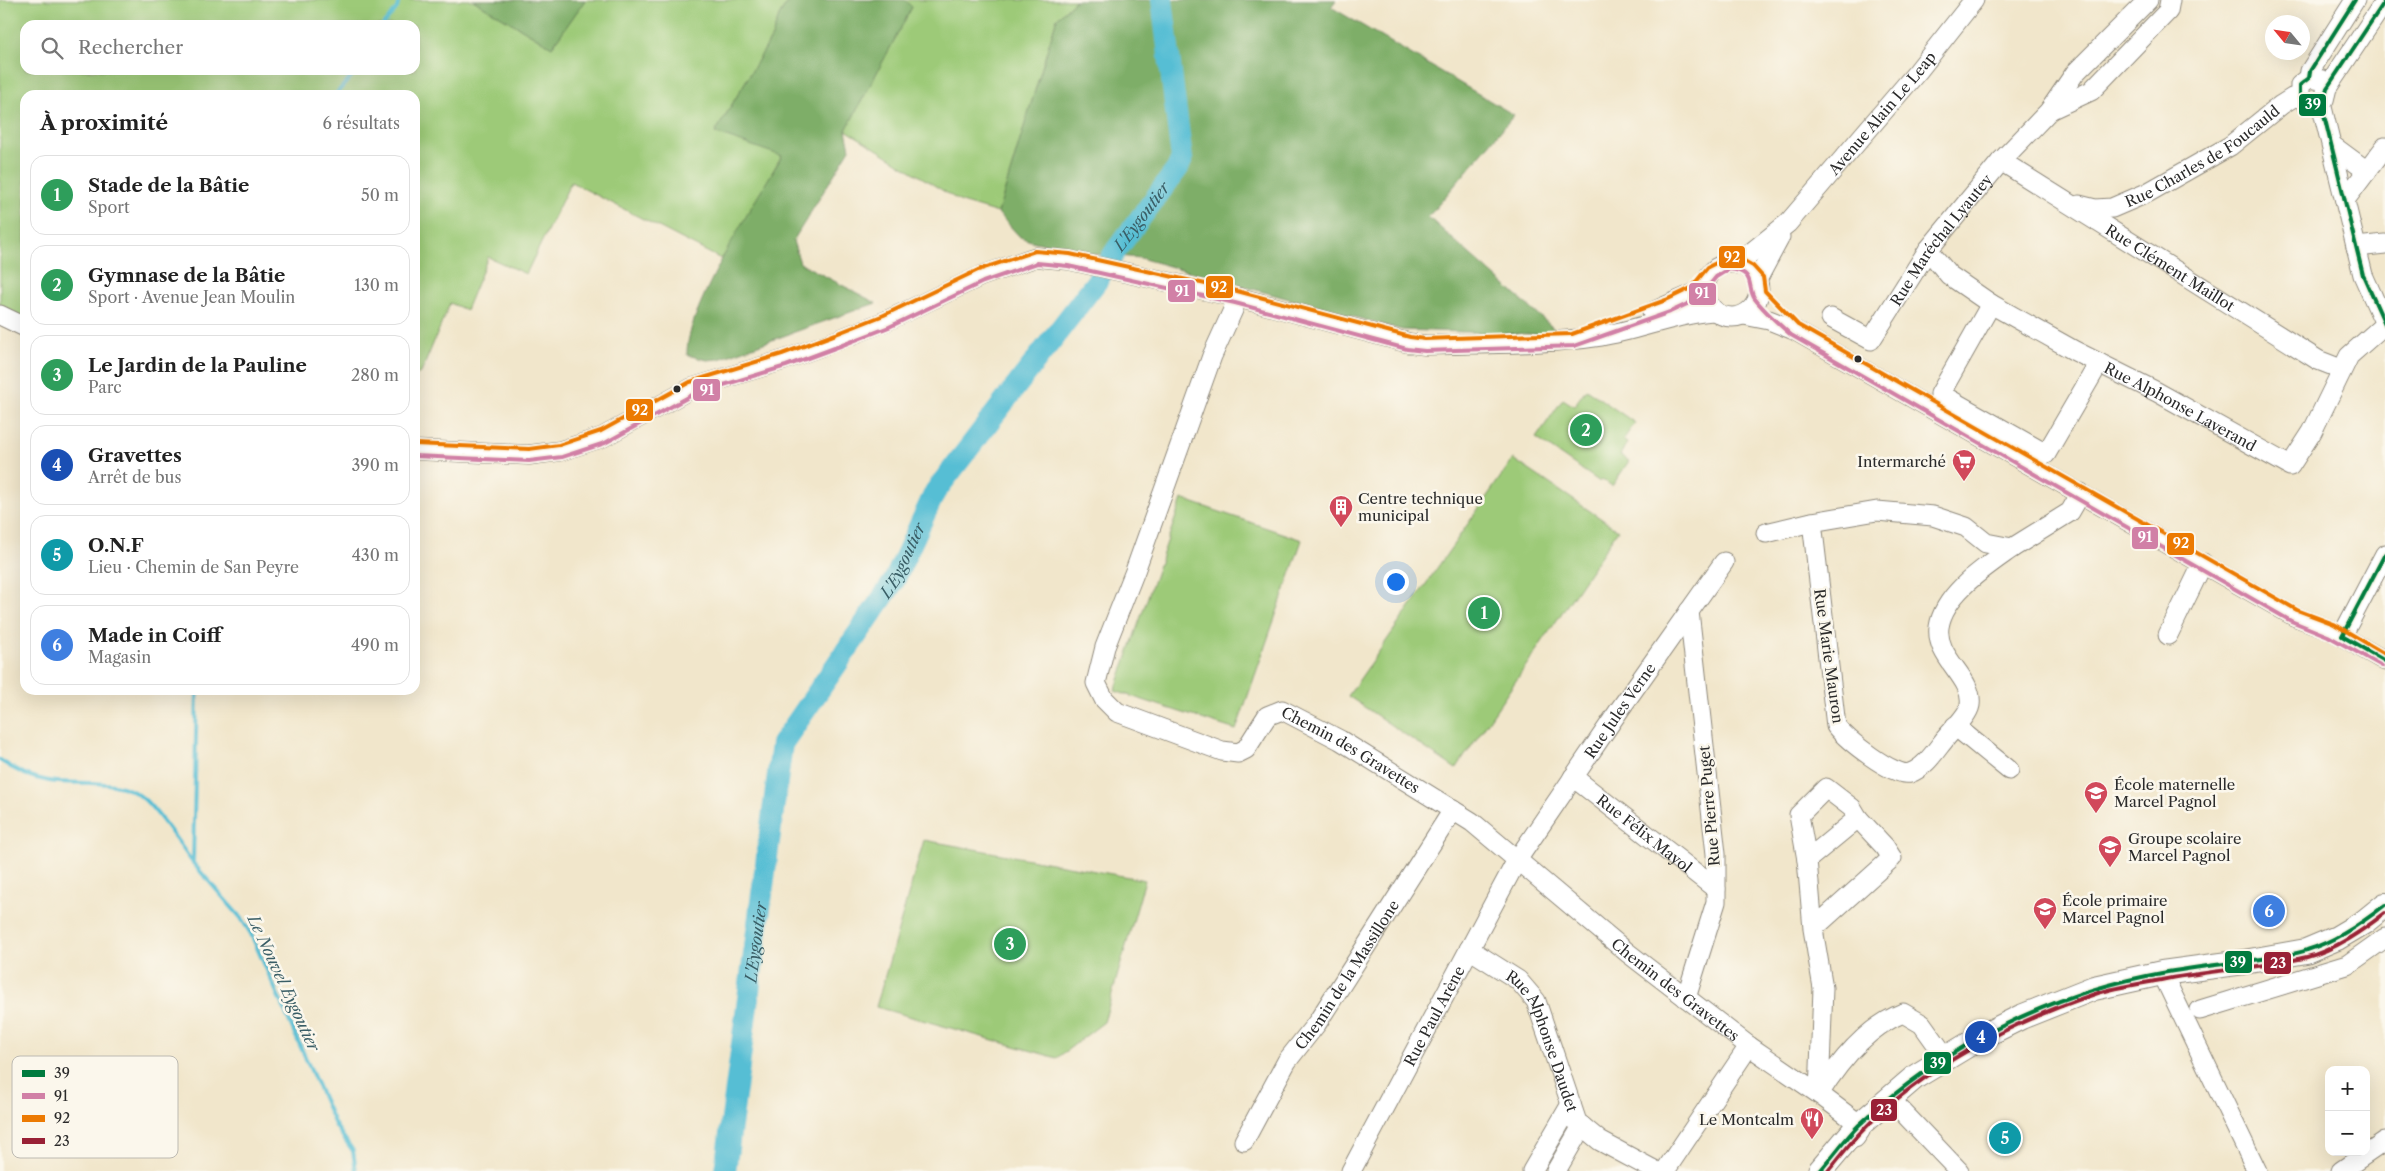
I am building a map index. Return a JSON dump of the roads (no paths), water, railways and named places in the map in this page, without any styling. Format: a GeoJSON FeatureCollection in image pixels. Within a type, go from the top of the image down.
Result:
{"type":"FeatureCollection","features":[{"type":"Feature","properties":{"kind":"main road"},"geometry":{"type":"LineString","coordinates":[[1820,1171],[1858,1126],[1915,1077],[1981,1037],[2006,1025],[2053,1003],[2094,988],[2162,974],[2306,951],[2338,938],[2364,922],[2385,905]]}},
{"type":"Feature","properties":{"kind":"main road"},"geometry":{"type":"LineString","coordinates":[[1833,1171],[1866,1134],[1897,1106],[1984,1044],[2006,1025]]}},
{"type":"Feature","properties":{"kind":"street","name":"Avenue Alain Le Leap"},"geometry":{"type":"LineString","coordinates":[[1758,287],[1768,257],[1788,223],[1918,71],[1974,0]]}},
{"type":"Feature","properties":{"kind":"street","name":"Rue Maréchal Lyautey"},"geometry":{"type":"LineString","coordinates":[[1831,318],[1871,340],[1928,250],[2001,161],[2049,111],[2075,73],[2148,0]]}},
{"type":"Feature","properties":{"kind":"street","name":"Rue Maréchal Lyautey"},"geometry":{"type":"LineString","coordinates":[[2049,111],[2091,91],[2168,11],[2170,0]]}},
{"type":"Feature","properties":{"kind":"street"},"geometry":{"type":"LineString","coordinates":[[2355,0],[2310,71],[2309,78],[2300,85],[2300,96],[2307,104],[2311,105],[2324,95],[2385,1]]}},
{"type":"Feature","properties":{"kind":"street"},"geometry":{"type":"LineString","coordinates":[[2309,78],[2322,80],[2333,146],[2356,247],[2380,303],[2385,324]]}},
{"type":"Feature","properties":{"kind":"street","name":"Rue Charles de Foucauld"},"geometry":{"type":"LineString","coordinates":[[2071,203],[2095,209],[2112,208],[2147,193],[2230,146],[2280,105],[2300,96]]}},
{"type":"Feature","properties":{"kind":"street"},"geometry":{"type":"LineString","coordinates":[[2333,146],[2367,171]]}},
{"type":"Feature","properties":{"kind":"street"},"geometry":{"type":"LineString","coordinates":[[2346,200],[2385,147]]}},
{"type":"Feature","properties":{"kind":"street","name":"Rue Clément Maillot"},"geometry":{"type":"LineString","coordinates":[[2001,161],[2071,203],[2318,360],[2341,368]]}},
{"type":"Feature","properties":{"kind":"street","name":"Avenue Alain Le Leap"},"geometry":{"type":"LineString","coordinates":[[1737,264],[1788,223]]}},
{"type":"Feature","properties":{"kind":"street"},"geometry":{"type":"LineString","coordinates":[[2356,247],[2385,244]]}},
{"type":"Feature","properties":{"kind":"street","name":"Rue Alphonse Laverand"},"geometry":{"type":"LineString","coordinates":[[1928,250],[1949,275],[1991,304],[2099,363],[2150,388],[2290,466],[2312,432],[2341,368],[2349,356],[2385,324]]}},
{"type":"Feature","properties":{"kind":"street"},"geometry":{"type":"LineString","coordinates":[[420,450],[529,455],[560,451],[603,437],[692,388],[838,340],[886,321],[981,276],[1022,260],[1036,257],[1052,257],[1236,297],[1409,343],[1425,345],[1573,340],[1619,333],[1680,315],[1713,311],[1730,318],[1744,315],[1769,320],[1794,330],[2294,616],[2342,636],[2385,661]]}},
{"type":"Feature","properties":{"kind":"street"},"geometry":{"type":"LineString","coordinates":[[1573,340],[1668,306],[1695,293],[1717,268],[1728,263],[1737,264],[1749,270],[1758,287],[1794,330]]}},
{"type":"Feature","properties":{"kind":"street"},"geometry":{"type":"LineString","coordinates":[[1705,283],[1705,298],[1713,311]]}},
{"type":"Feature","properties":{"kind":"street"},"geometry":{"type":"LineString","coordinates":[[1744,315],[1754,306],[1758,287]]}},
{"type":"Feature","properties":{"kind":"street","name":"Chemin des Gravettes"},"geometry":{"type":"LineString","coordinates":[[1236,297],[1233,310],[1212,356],[1106,647],[1096,684],[1104,700],[1117,712],[1222,751],[1238,753],[1246,749],[1267,716],[1282,710],[1340,740],[1472,822],[1628,953],[1749,1046],[1819,1094],[1858,1126]]}},
{"type":"Feature","properties":{"kind":"street"},"geometry":{"type":"LineString","coordinates":[[1991,304],[1940,394],[2046,454],[2099,363]]}},
{"type":"Feature","properties":{"kind":"street"},"geometry":{"type":"LineString","coordinates":[[0,315],[20,325]]}},
{"type":"Feature","properties":{"kind":"street"},"geometry":{"type":"LineString","coordinates":[[0,326],[20,335]]}},
{"type":"Feature","properties":{"kind":"street","name":"Rue Marie Mauron"},"geometry":{"type":"LineString","coordinates":[[1812,522],[1836,726],[1844,737],[1896,772],[1909,774],[1921,766],[1970,707],[1970,691],[1942,651],[1939,627],[1947,604],[1971,579],[2012,548],[2070,512],[2081,493]]}},
{"type":"Feature","properties":{"kind":"street"},"geometry":{"type":"LineString","coordinates":[[1766,533],[1876,510],[1933,516],[1966,527],[1986,543],[2012,548]]}},
{"type":"Feature","properties":{"kind":"street"},"geometry":{"type":"LineString","coordinates":[[2342,636],[2385,554]]}},
{"type":"Feature","properties":{"kind":"street","name":"Rue Jules Verne"},"geometry":{"type":"LineString","coordinates":[[1517,860],[1724,562]]}},
{"type":"Feature","properties":{"kind":"street"},"geometry":{"type":"LineString","coordinates":[[2168,634],[2203,563]]}},
{"type":"Feature","properties":{"kind":"street","name":"Rue Pierre Puget"},"geometry":{"type":"LineString","coordinates":[[1686,998],[1716,902],[1716,854],[1690,611]]}},
{"type":"Feature","properties":{"kind":"street"},"geometry":{"type":"LineString","coordinates":[[1956,726],[2009,770]]}},
{"type":"Feature","properties":{"kind":"street","name":"Rue Félix Mayol"},"geometry":{"type":"LineString","coordinates":[[1573,777],[1716,889]]}},
{"type":"Feature","properties":{"kind":"street"},"geometry":{"type":"LineString","coordinates":[[1814,929],[1892,858],[1885,847],[1858,818],[1852,808],[1826,788],[1799,815],[1807,860],[1814,929],[1823,988],[1819,1094]]}},
{"type":"Feature","properties":{"kind":"street","name":"Chemin de la Massillone"},"geometry":{"type":"LineString","coordinates":[[1244,1141],[1287,1062],[1317,1024],[1453,810]]}},
{"type":"Feature","properties":{"kind":"street"},"geometry":{"type":"LineString","coordinates":[[1807,860],[1858,818]]}},
{"type":"Feature","properties":{"kind":"street","name":"Rue Paul Arène"},"geometry":{"type":"LineString","coordinates":[[1350,1171],[1517,860]]}},
{"type":"Feature","properties":{"kind":"street"},"geometry":{"type":"LineString","coordinates":[[2200,1010],[2347,965],[2385,938]]}},
{"type":"Feature","properties":{"kind":"street","name":"Rue Alphonse Daudet"},"geometry":{"type":"LineString","coordinates":[[1469,949],[1518,980],[1536,1001],[1577,1122],[1600,1141],[1656,1171]]}},
{"type":"Feature","properties":{"kind":"street"},"geometry":{"type":"LineString","coordinates":[[2162,974],[2257,1171]]}},
{"type":"Feature","properties":{"kind":"street"},"geometry":{"type":"LineString","coordinates":[[1819,1094],[1836,1067],[1859,1044],[1885,1020],[1902,1013],[1922,1024],[1947,1059]]}},
{"type":"Feature","properties":{"kind":"street"},"geometry":{"type":"LineString","coordinates":[[1665,1171],[1749,1046]]}},
{"type":"Feature","properties":{"kind":"street"},"geometry":{"type":"LineString","coordinates":[[1532,1171],[1570,1104]]}},
{"type":"Feature","properties":{"kind":"street"},"geometry":{"type":"LineString","coordinates":[[1897,1106],[1959,1171]]}},
{"type":"Feature","properties":{"kind":"street"},"geometry":{"type":"LineString","coordinates":[[1556,1171],[1582,1126]]}},
{"type":"Feature","properties":{"kind":"street"},"geometry":{"type":"LineString","coordinates":[[1833,1171],[1860,1131],[1858,1126]]}},
{"type":"Feature","properties":{"kind":"street"},"geometry":{"type":"LineString","coordinates":[[2341,1171],[2385,1141]]}},
{"type":"Feature","properties":{"kind":"waterway","name":"Le Nouvel Eygoutier"},"geometry":{"type":"LineString","coordinates":[[387,20],[397,8],[399,0]]}},
{"type":"Feature","properties":{"kind":"waterway","name":"L'Eygoutier"},"geometry":{"type":"LineString","coordinates":[[725,1171],[782,744],[894,581],[935,492],[1097,281],[1117,249],[1178,168],[1182,159],[1162,0]]}},
{"type":"Feature","properties":{"kind":"waterway","name":"Le Nouvel Eygoutier"},"geometry":{"type":"LineString","coordinates":[[339,90],[353,75]]}},
{"type":"Feature","properties":{"kind":"waterway","name":"Le Nouvel Eygoutier"},"geometry":{"type":"LineString","coordinates":[[197,695],[193,863],[241,918],[251,934],[335,1125],[353,1151],[356,1171]]}},
{"type":"Feature","properties":{"kind":"waterway"},"geometry":{"type":"LineString","coordinates":[[0,760],[23,773],[42,780],[98,783],[123,787],[134,792],[144,799],[157,813],[193,863]]}},
{"type":"Feature","properties":{"kind":"place","name":"Gymnase de la Bâtie"},"geometry":{"type":"Point","coordinates":[1586,430]}},
{"type":"Feature","properties":{"kind":"place","name":"Intermarché"},"geometry":{"type":"Point","coordinates":[1964,482]}},
{"type":"Feature","properties":{"kind":"place","name":"Centre technique municipal"},"geometry":{"type":"Point","coordinates":[1341,528]}},
{"type":"Feature","properties":{"kind":"place","name":"Stade de la Bâtie"},"geometry":{"type":"Point","coordinates":[1484,613]}},
{"type":"Feature","properties":{"kind":"place","name":"École maternelle Marcel Pagnol"},"geometry":{"type":"Point","coordinates":[2096,814]}},
{"type":"Feature","properties":{"kind":"place","name":"Groupe scolaire Marcel Pagnol"},"geometry":{"type":"Point","coordinates":[2110,868]}},
{"type":"Feature","properties":{"kind":"place","name":"Made in Coiff"},"geometry":{"type":"Point","coordinates":[2269,911]}},
{"type":"Feature","properties":{"kind":"place","name":"École primaire Marcel Pagnol"},"geometry":{"type":"Point","coordinates":[2045,930]}},
{"type":"Feature","properties":{"kind":"place","name":"Le Jardin de la Pauline"},"geometry":{"type":"Point","coordinates":[1010,944]}},
{"type":"Feature","properties":{"kind":"place","name":"Gravettes"},"geometry":{"type":"Point","coordinates":[1981,1037]}},
{"type":"Feature","properties":{"kind":"place","name":"O.N.F"},"geometry":{"type":"Point","coordinates":[2005,1138]}},
{"type":"Feature","properties":{"kind":"place","name":"Le Montcalm"},"geometry":{"type":"Point","coordinates":[1812,1140]}}]}
